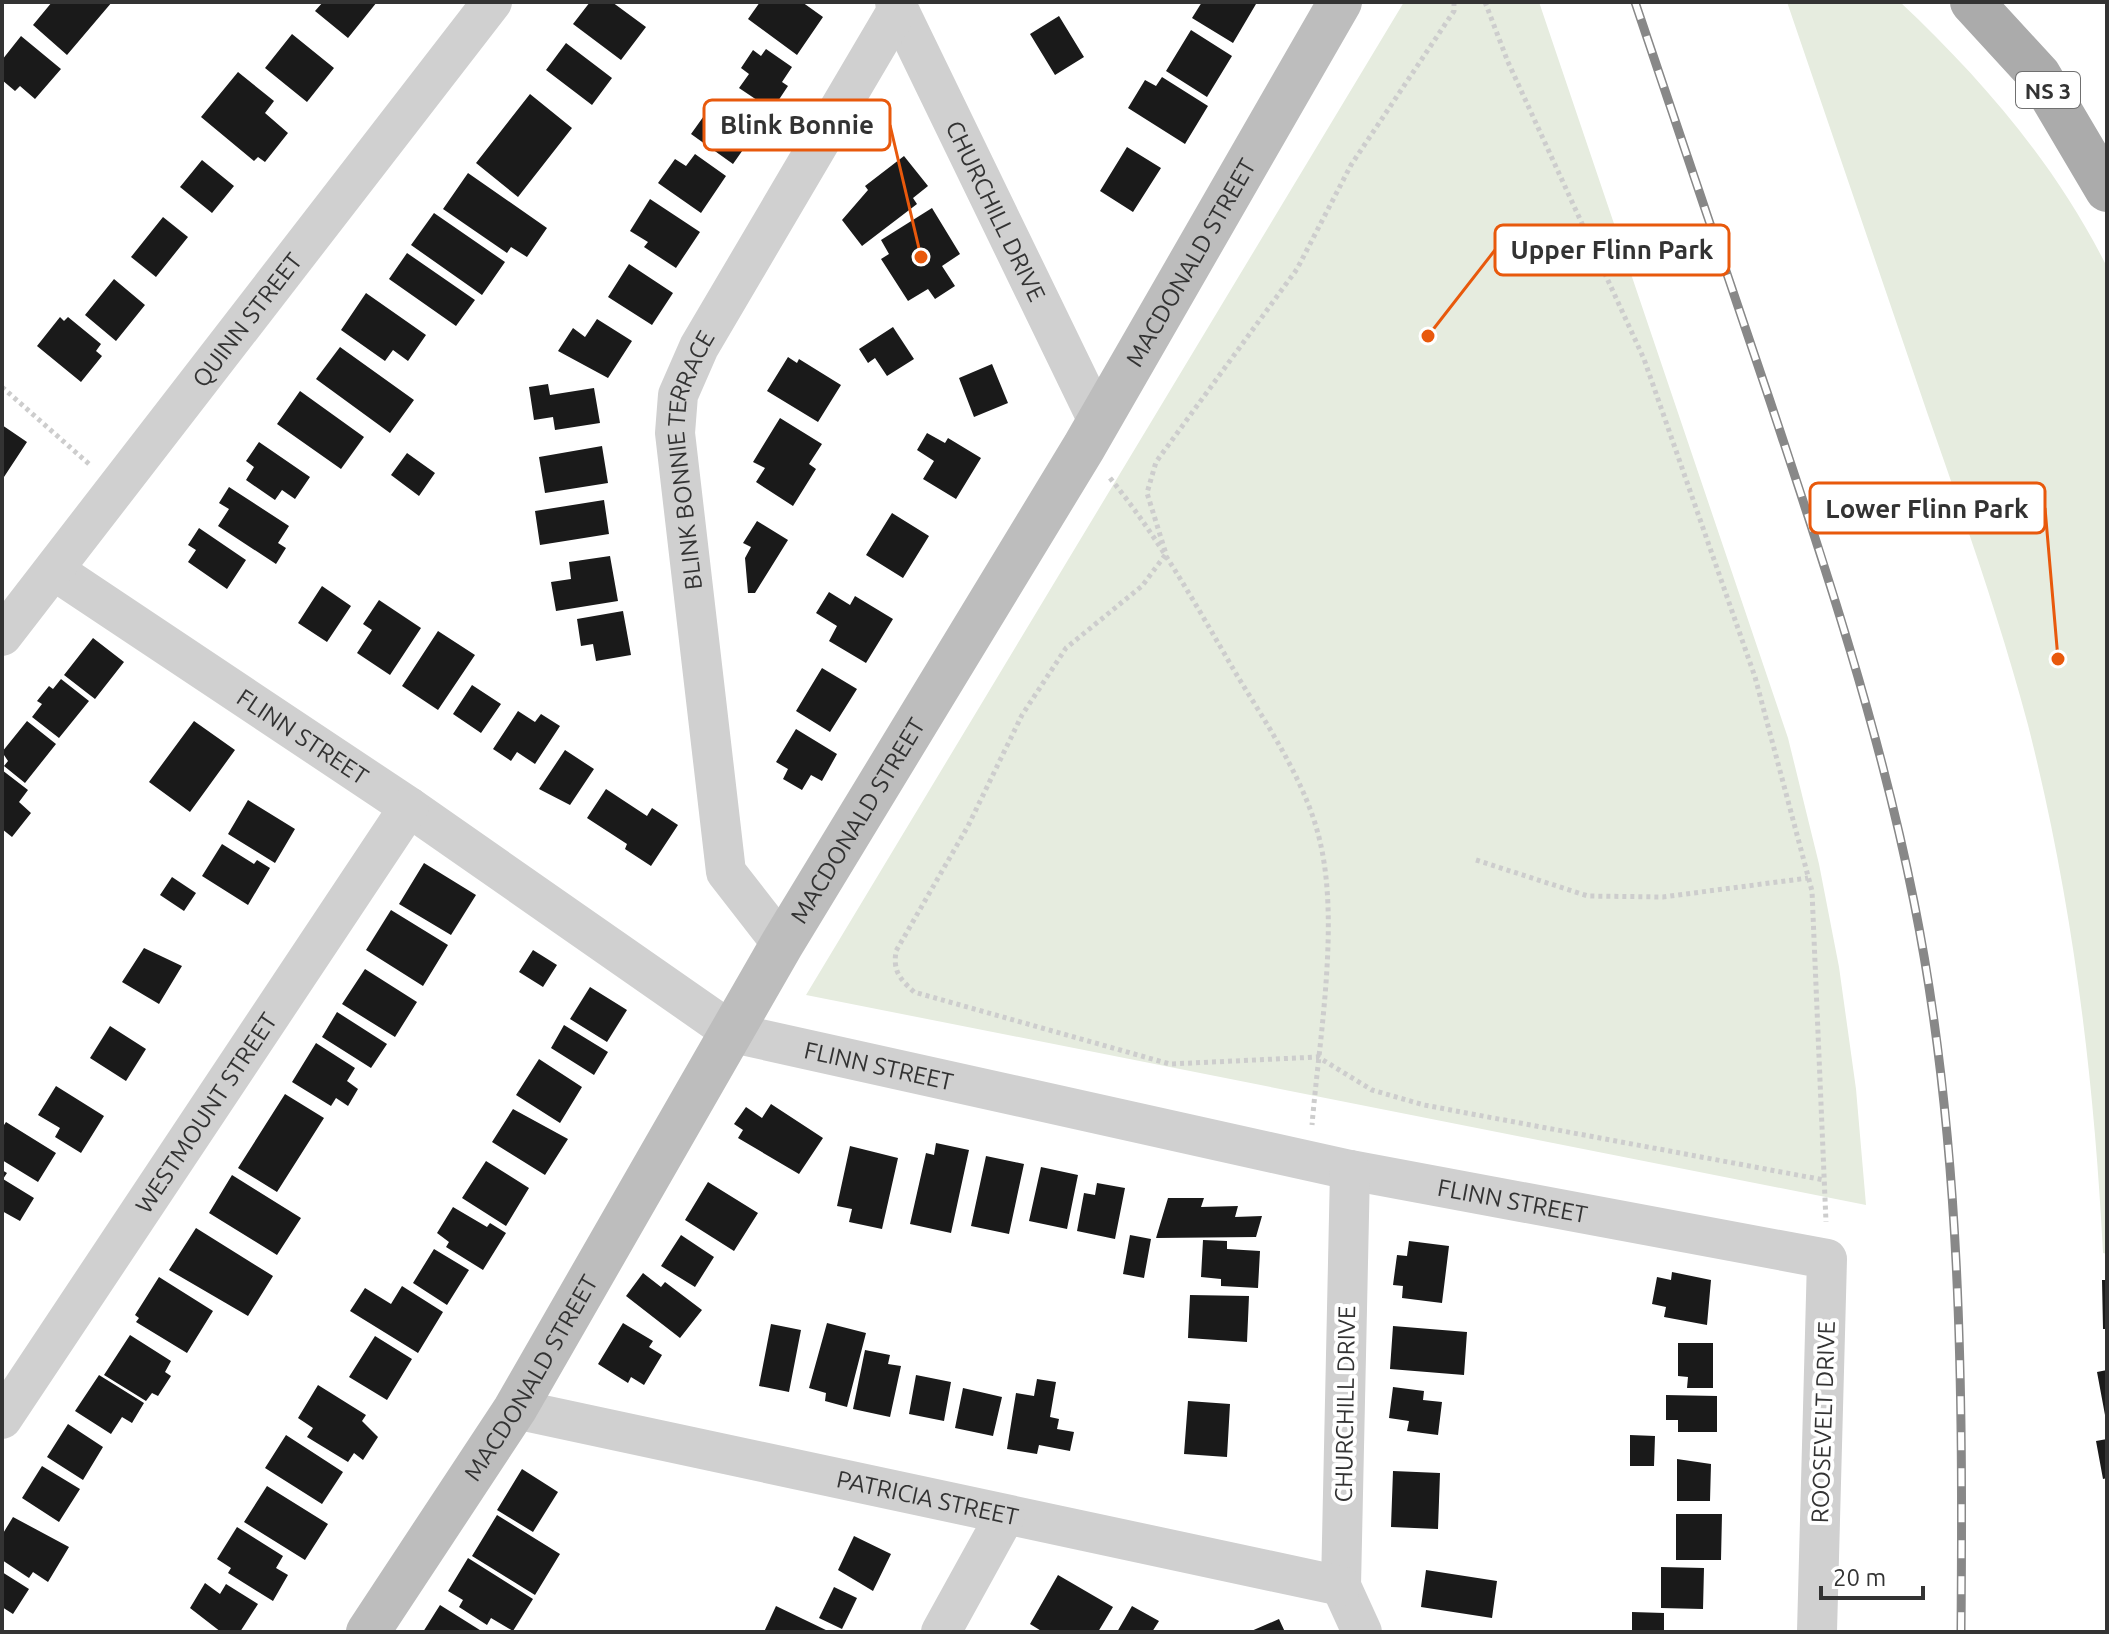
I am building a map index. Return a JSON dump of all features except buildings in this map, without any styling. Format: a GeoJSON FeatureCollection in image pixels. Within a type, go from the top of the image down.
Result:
{"type":"FeatureCollection","features":[{"type":"Feature","properties":{"kind":"main road","name":"NS 3"},"geometry":{"type":"LineString","coordinates":[[1972,2],[2039,75],[2107,190]]}},
{"type":"Feature","properties":{"kind":"street","name":"QUINN STREET"},"geometry":{"type":"LineString","coordinates":[[2,636],[492,2]]}},
{"type":"Feature","properties":{"kind":"street","name":"MACDONALD STREET"},"geometry":{"type":"LineString","coordinates":[[368,1632],[515,1409],[782,944],[1091,434],[1340,2]]}},
{"type":"Feature","properties":{"kind":"street","name":"CHURCHILL DRIVE"},"geometry":{"type":"LineString","coordinates":[[897,6],[1091,434]]}},
{"type":"Feature","properties":{"kind":"street","name":"BLINK BONNIE TERRACE"},"geometry":{"type":"LineString","coordinates":[[782,944],[726,872],[675,433],[678,395],[699,347],[897,6]]}},
{"type":"Feature","properties":{"kind":"street","name":"FLINN STREET"},"geometry":{"type":"LineString","coordinates":[[55,571],[409,807],[733,1033],[1309,1162],[1827,1259]]}},
{"type":"Feature","properties":{"kind":"street","name":"WESTMOUNT STREET"},"geometry":{"type":"LineString","coordinates":[[2,1419],[409,807]]}},
{"type":"Feature","properties":{"kind":"street","name":"CHURCHILL DRIVE"},"geometry":{"type":"LineString","coordinates":[[1350,1170],[1341,1586],[1362,1632]]}},
{"type":"Feature","properties":{"kind":"street","name":"ROOSEVELT DRIVE"},"geometry":{"type":"LineString","coordinates":[[1817,1632],[1827,1259]]}},
{"type":"Feature","properties":{"kind":"street","name":"PATRICIA STREET"},"geometry":{"type":"LineString","coordinates":[[515,1409],[1341,1586]]}},
{"type":"Feature","properties":{"kind":"street"},"geometry":{"type":"LineString","coordinates":[[941,1632],[1005,1516]]}},
{"type":"Feature","properties":{"kind":"path"},"geometry":{"type":"LineString","coordinates":[[1166,554],[1147,493],[1156,462],[1297,269],[1351,165],[1454,11],[1454,2]]}},
{"type":"Feature","properties":{"kind":"path"},"geometry":{"type":"LineString","coordinates":[[1485,2],[1508,62],[1644,359],[1755,677],[1808,878],[1827,1259]]}},
{"type":"Feature","properties":{"kind":"path"},"geometry":{"type":"LineString","coordinates":[[2,387],[116,489]]}},
{"type":"Feature","properties":{"kind":"path"},"geometry":{"type":"LineString","coordinates":[[1091,434],[1128,500],[1166,554],[1272,734],[1312,814],[1322,847],[1328,925],[1309,1162]]}},
{"type":"Feature","properties":{"kind":"path"},"geometry":{"type":"LineString","coordinates":[[1166,554],[1142,586],[1106,612],[1066,648],[1022,715],[968,826],[896,951],[894,967],[899,978],[914,992],[1170,1064],[1318,1057],[1372,1090],[1424,1105],[1824,1180]]}},
{"type":"Feature","properties":{"kind":"path"},"geometry":{"type":"LineString","coordinates":[[1476,860],[1588,896],[1663,897],[1808,878]]}},
{"type":"Feature","properties":{"kind":"shaded area"},"geometry":{"type":"Polygon","coordinates":[[[1404,2],[1539,2],[1788,738],[1819,864],[1839,967],[1856,1089],[1866,1205],[806,995],[1404,2]]]}},
{"type":"Feature","properties":{"kind":"shaded area"},"geometry":{"type":"Polygon","coordinates":[[[1787,2],[1900,2],[1989,93],[2016,126],[2065,194],[2107,267],[2107,1254],[2103,1253],[2094,1120],[2079,987],[2057,855],[2028,725],[1981,569],[1787,2]]]}},
{"type":"Feature","properties":{"kind":"railway"},"geometry":{"type":"LineString","coordinates":[[1635,2],[1831,587],[1885,775],[1914,902],[1942,1083],[1956,1266],[1960,1357],[1961,1632]]}},
{"type":"Feature","properties":{"kind":"place","name":"Blink Bonnie"},"geometry":{"type":"Point","coordinates":[921,257]}},
{"type":"Feature","properties":{"kind":"place","name":"Upper Flinn Park"},"geometry":{"type":"Point","coordinates":[1428,336]}},
{"type":"Feature","properties":{"kind":"place","name":"Lower Flinn Park"},"geometry":{"type":"Point","coordinates":[2058,659]}}]}
